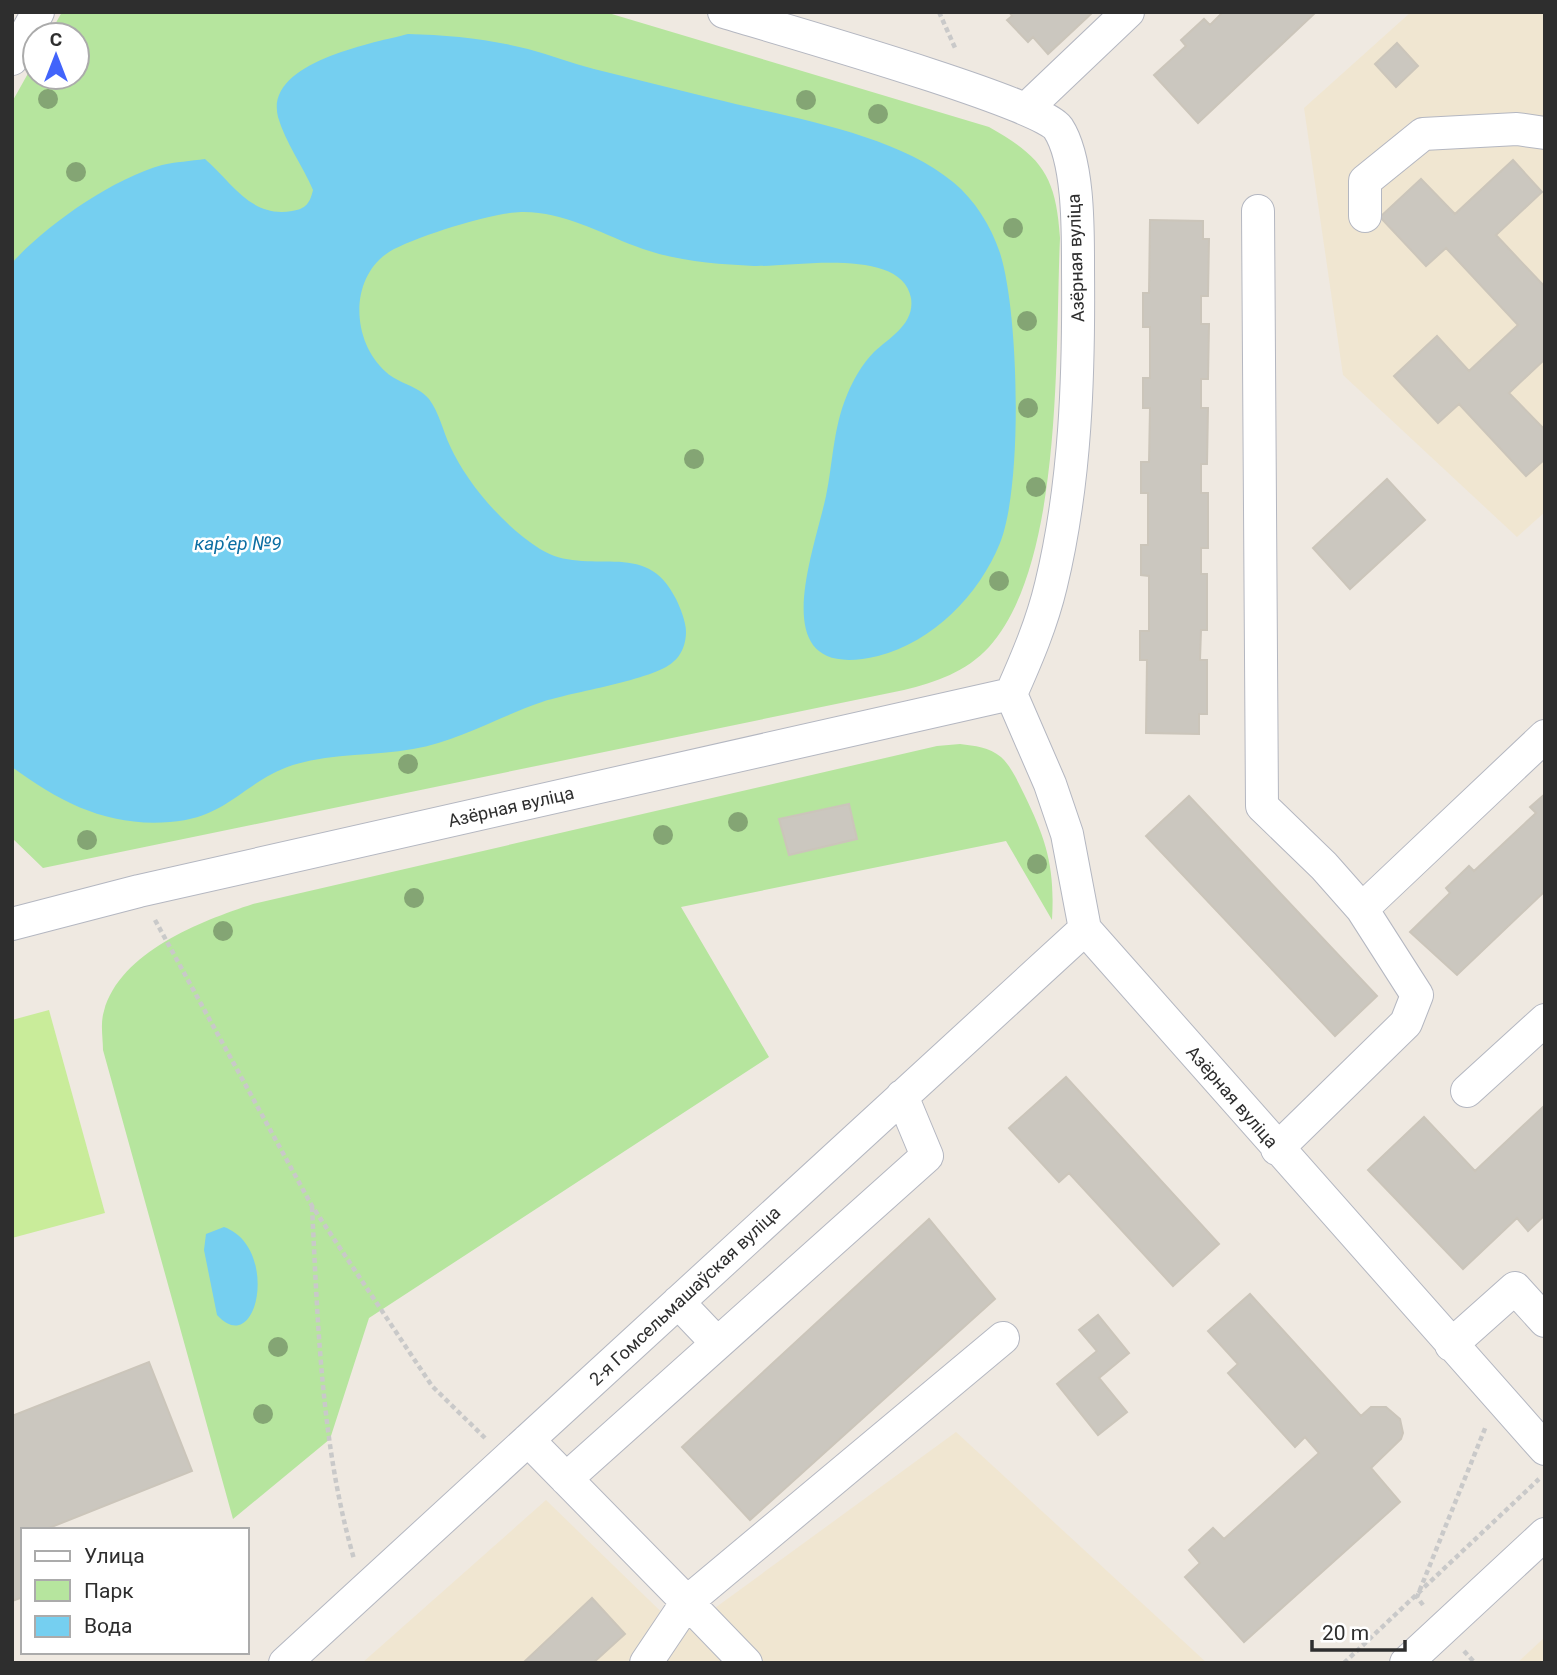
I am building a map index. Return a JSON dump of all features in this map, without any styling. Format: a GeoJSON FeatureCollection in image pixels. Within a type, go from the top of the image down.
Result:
{"type":"FeatureCollection","features":[{"type":"Feature","properties":{"kind":"street"},"geometry":{"type":"LineString","coordinates":[[12,59],[37,12]]}},
{"type":"Feature","properties":{"kind":"street","name":"Азёрная вуліца"},"geometry":{"type":"LineString","coordinates":[[12,924],[139,891],[1011,694],[1034,640],[1051,586],[1072,460],[1078,316],[1077,210],[1070,160],[1058,127],[1026,109],[761,17],[724,12]]}},
{"type":"Feature","properties":{"kind":"street"},"geometry":{"type":"LineString","coordinates":[[1026,109],[1128,12]]}},
{"type":"Feature","properties":{"kind":"street"},"geometry":{"type":"LineString","coordinates":[[1365,216],[1365,181],[1423,134],[1517,129],[1545,133]]}},
{"type":"Feature","properties":{"kind":"street"},"geometry":{"type":"LineString","coordinates":[[1258,211],[1262,806],[1324,866],[1362,909],[1417,995],[1406,1023],[1278,1149]]}},
{"type":"Feature","properties":{"kind":"street"},"geometry":{"type":"LineString","coordinates":[[1011,694],[1050,784],[1067,834],[1085,929]]}},
{"type":"Feature","properties":{"kind":"street"},"geometry":{"type":"LineString","coordinates":[[1362,909],[1545,736]]}},
{"type":"Feature","properties":{"kind":"street","name":"Азёрная вуліца"},"geometry":{"type":"LineString","coordinates":[[1085,929],[1545,1449]]}},
{"type":"Feature","properties":{"kind":"street","name":"2-я Гомсельмашаўская вуліца"},"geometry":{"type":"LineString","coordinates":[[285,1663],[1085,929]]}},
{"type":"Feature","properties":{"kind":"street"},"geometry":{"type":"LineString","coordinates":[[1467,1091],[1545,1020]]}},
{"type":"Feature","properties":{"kind":"street"},"geometry":{"type":"LineString","coordinates":[[566,1479],[927,1156],[902,1096]]}},
{"type":"Feature","properties":{"kind":"street"},"geometry":{"type":"LineString","coordinates":[[1451,1345],[1515,1288],[1545,1321]]}},
{"type":"Feature","properties":{"kind":"street"},"geometry":{"type":"LineString","coordinates":[[678,1303],[718,1343]]}},
{"type":"Feature","properties":{"kind":"street"},"geometry":{"type":"LineString","coordinates":[[646,1663],[687,1602],[1003,1338]]}},
{"type":"Feature","properties":{"kind":"street"},"geometry":{"type":"LineString","coordinates":[[518,1449],[566,1479],[746,1663]]}},
{"type":"Feature","properties":{"kind":"street"},"geometry":{"type":"LineString","coordinates":[[1406,1663],[1545,1534]]}},
{"type":"Feature","properties":{"kind":"path"},"geometry":{"type":"LineString","coordinates":[[139,891],[312,1206],[432,1386],[518,1449]]}},
{"type":"Feature","properties":{"kind":"path"},"geometry":{"type":"LineString","coordinates":[[312,1206],[319,1343],[338,1504],[364,1591]]}},
{"type":"Feature","properties":{"kind":"path"},"geometry":{"type":"LineString","coordinates":[[1417,1597],[1498,1397]]}},
{"type":"Feature","properties":{"kind":"path"},"geometry":{"type":"LineString","coordinates":[[1344,1663],[1545,1474]]}},
{"type":"Feature","properties":{"kind":"shaded area"},"geometry":{"type":"Polygon","coordinates":[[[1411,12],[1545,12],[1545,512],[1517,537],[1343,375],[1304,108],[1411,12]]]}},
{"type":"Feature","properties":{"kind":"shaded area"},"geometry":{"type":"Polygon","coordinates":[[[956,1432],[1207,1663],[362,1663],[546,1500],[682,1632],[956,1432]]]}},
{"type":"Feature","properties":{"kind":"shaded area"},"geometry":{"type":"Polygon","coordinates":[[[1545,1637],[1545,1663],[1517,1663],[1545,1637]]]}},
{"type":"Feature","properties":{"kind":"green space"},"geometry":{"type":"Polygon","coordinates":[[[62,12],[605,12],[989,127],[1007,138],[1022,148],[1043,170],[1055,199],[1060,238],[1051,452],[1043,510],[1031,563],[1013,610],[980,656],[950,675],[916,687],[43,868],[12,838],[12,102],[21,86],[21,91],[91,91],[91,21],[57,21],[62,12]]]}},
{"type":"Feature","properties":{"kind":"green space"},"geometry":{"type":"Polygon","coordinates":[[[960,744],[992,751],[1001,757],[1017,779],[1048,855],[1052,885],[1052,920],[1006,841],[681,907],[769,1057],[369,1318],[330,1439],[233,1519],[103,1050],[104,1011],[113,990],[127,972],[144,956],[187,930],[253,904],[937,746],[960,744]]]}},
{"type":"Feature","properties":{"kind":"green space"},"geometry":{"type":"Polygon","coordinates":[[[49,1010],[105,1213],[12,1238],[12,1020],[49,1010]]]}},
{"type":"Feature","properties":{"kind":"water","name":"карʼер №9"},"geometry":{"type":"Polygon","coordinates":[[[408,34],[468,38],[536,51],[594,69],[837,128],[900,150],[953,182],[975,205],[996,243],[1006,280],[1011,315],[1016,399],[1015,442],[1007,517],[1000,543],[980,581],[967,598],[952,614],[917,640],[878,656],[842,660],[819,651],[807,634],[804,609],[806,580],[826,496],[839,420],[849,389],[862,367],[874,352],[900,329],[909,315],[911,298],[903,282],[888,271],[867,265],[818,263],[754,266],[679,258],[649,251],[580,223],[536,213],[508,213],[453,227],[401,246],[376,263],[361,293],[359,310],[366,344],[374,359],[386,372],[429,399],[450,446],[467,475],[488,504],[513,529],[540,549],[558,557],[577,561],[632,563],[649,569],[664,580],[676,599],[685,624],[685,640],[679,656],[649,674],[542,702],[462,735],[430,745],[323,758],[293,765],[261,780],[207,814],[190,819],[147,823],[126,821],[67,802],[12,767],[12,263],[26,248],[81,205],[122,181],[167,164],[205,159],[253,204],[277,212],[304,207],[313,190],[285,136],[278,117],[278,98],[288,82],[304,69],[325,58],[408,34]]]}},
{"type":"Feature","properties":{"kind":"water"},"geometry":{"type":"Polygon","coordinates":[[[224,1227],[241,1238],[252,1256],[257,1275],[257,1295],[252,1312],[243,1323],[231,1325],[217,1315],[204,1250],[206,1234],[224,1227]]]}},
{"type":"Feature","properties":{"kind":"building"},"geometry":{"type":"Polygon","coordinates":[[[1009,12],[1093,12],[1048,54],[1033,37],[1028,42],[1007,20],[1012,16],[1009,12]]]}},
{"type":"Feature","properties":{"kind":"building"},"geometry":{"type":"Polygon","coordinates":[[[1223,12],[1316,12],[1198,123],[1154,75],[1186,46],[1181,40],[1204,19],[1210,25],[1223,12]]]}},
{"type":"Feature","properties":{"kind":"building"},"geometry":{"type":"Polygon","coordinates":[[[1397,43],[1418,66],[1396,87],[1375,64],[1397,43]]]}},
{"type":"Feature","properties":{"kind":"building"},"geometry":{"type":"Polygon","coordinates":[[[1513,160],[1542,192],[1496,235],[1545,287],[1545,359],[1509,393],[1545,430],[1545,459],[1526,476],[1459,404],[1438,423],[1394,376],[1437,336],[1469,371],[1518,325],[1446,248],[1426,266],[1380,217],[1421,179],[1455,214],[1513,160]]]}},
{"type":"Feature","properties":{"kind":"building"},"geometry":{"type":"Polygon","coordinates":[[[1150,220],[1203,221],[1203,239],[1209,239],[1208,296],[1201,296],[1201,324],[1209,324],[1208,379],[1201,379],[1201,408],[1208,408],[1207,464],[1201,464],[1201,493],[1208,493],[1208,548],[1201,548],[1201,574],[1207,574],[1207,630],[1201,630],[1200,660],[1207,660],[1207,714],[1199,714],[1199,734],[1146,733],[1147,660],[1140,660],[1140,631],[1149,631],[1149,576],[1141,575],[1141,545],[1148,545],[1148,493],[1141,493],[1141,462],[1149,462],[1150,408],[1143,408],[1143,378],[1150,378],[1150,327],[1143,327],[1143,293],[1149,293],[1150,220]]]}},
{"type":"Feature","properties":{"kind":"building"},"geometry":{"type":"Polygon","coordinates":[[[1387,479],[1425,520],[1350,589],[1313,548],[1387,479]]]}},
{"type":"Feature","properties":{"kind":"building"},"geometry":{"type":"Polygon","coordinates":[[[1545,794],[1545,891],[1457,975],[1410,932],[1450,893],[1446,888],[1469,866],[1474,871],[1536,813],[1530,807],[1545,794]]]}},
{"type":"Feature","properties":{"kind":"building"},"geometry":{"type":"Polygon","coordinates":[[[1189,796],[1377,996],[1335,1036],[1146,836],[1189,796]]]}},
{"type":"Feature","properties":{"kind":"building"},"geometry":{"type":"Polygon","coordinates":[[[849,804],[857,839],[789,855],[779,819],[849,804]]]}},
{"type":"Feature","properties":{"kind":"building"},"geometry":{"type":"Polygon","coordinates":[[[1066,1077],[1219,1244],[1173,1286],[1069,1173],[1059,1182],[1009,1128],[1066,1077]]]}},
{"type":"Feature","properties":{"kind":"building"},"geometry":{"type":"Polygon","coordinates":[[[1545,1105],[1545,1215],[1528,1231],[1517,1218],[1463,1269],[1368,1170],[1424,1117],[1475,1171],[1545,1105]]]}},
{"type":"Feature","properties":{"kind":"building"},"geometry":{"type":"Polygon","coordinates":[[[929,1219],[995,1299],[750,1520],[682,1447],[929,1219]]]}},
{"type":"Feature","properties":{"kind":"building"},"geometry":{"type":"Polygon","coordinates":[[[1250,1294],[1361,1416],[1371,1407],[1386,1407],[1400,1419],[1403,1433],[1401,1439],[1371,1468],[1400,1502],[1244,1642],[1185,1577],[1200,1563],[1189,1550],[1213,1528],[1224,1539],[1319,1453],[1305,1437],[1295,1447],[1228,1373],[1238,1364],[1208,1331],[1250,1294]]]}},
{"type":"Feature","properties":{"kind":"building"},"geometry":{"type":"Polygon","coordinates":[[[1098,1315],[1129,1353],[1099,1378],[1127,1412],[1098,1435],[1057,1384],[1097,1351],[1079,1330],[1098,1315]]]}},
{"type":"Feature","properties":{"kind":"building"},"geometry":{"type":"Polygon","coordinates":[[[149,1362],[192,1471],[49,1528],[21,1528],[21,1598],[12,1601],[12,1416],[149,1362]]]}},
{"type":"Feature","properties":{"kind":"building"},"geometry":{"type":"Polygon","coordinates":[[[592,1598],[625,1634],[593,1663],[523,1663],[592,1598]]]}}]}
